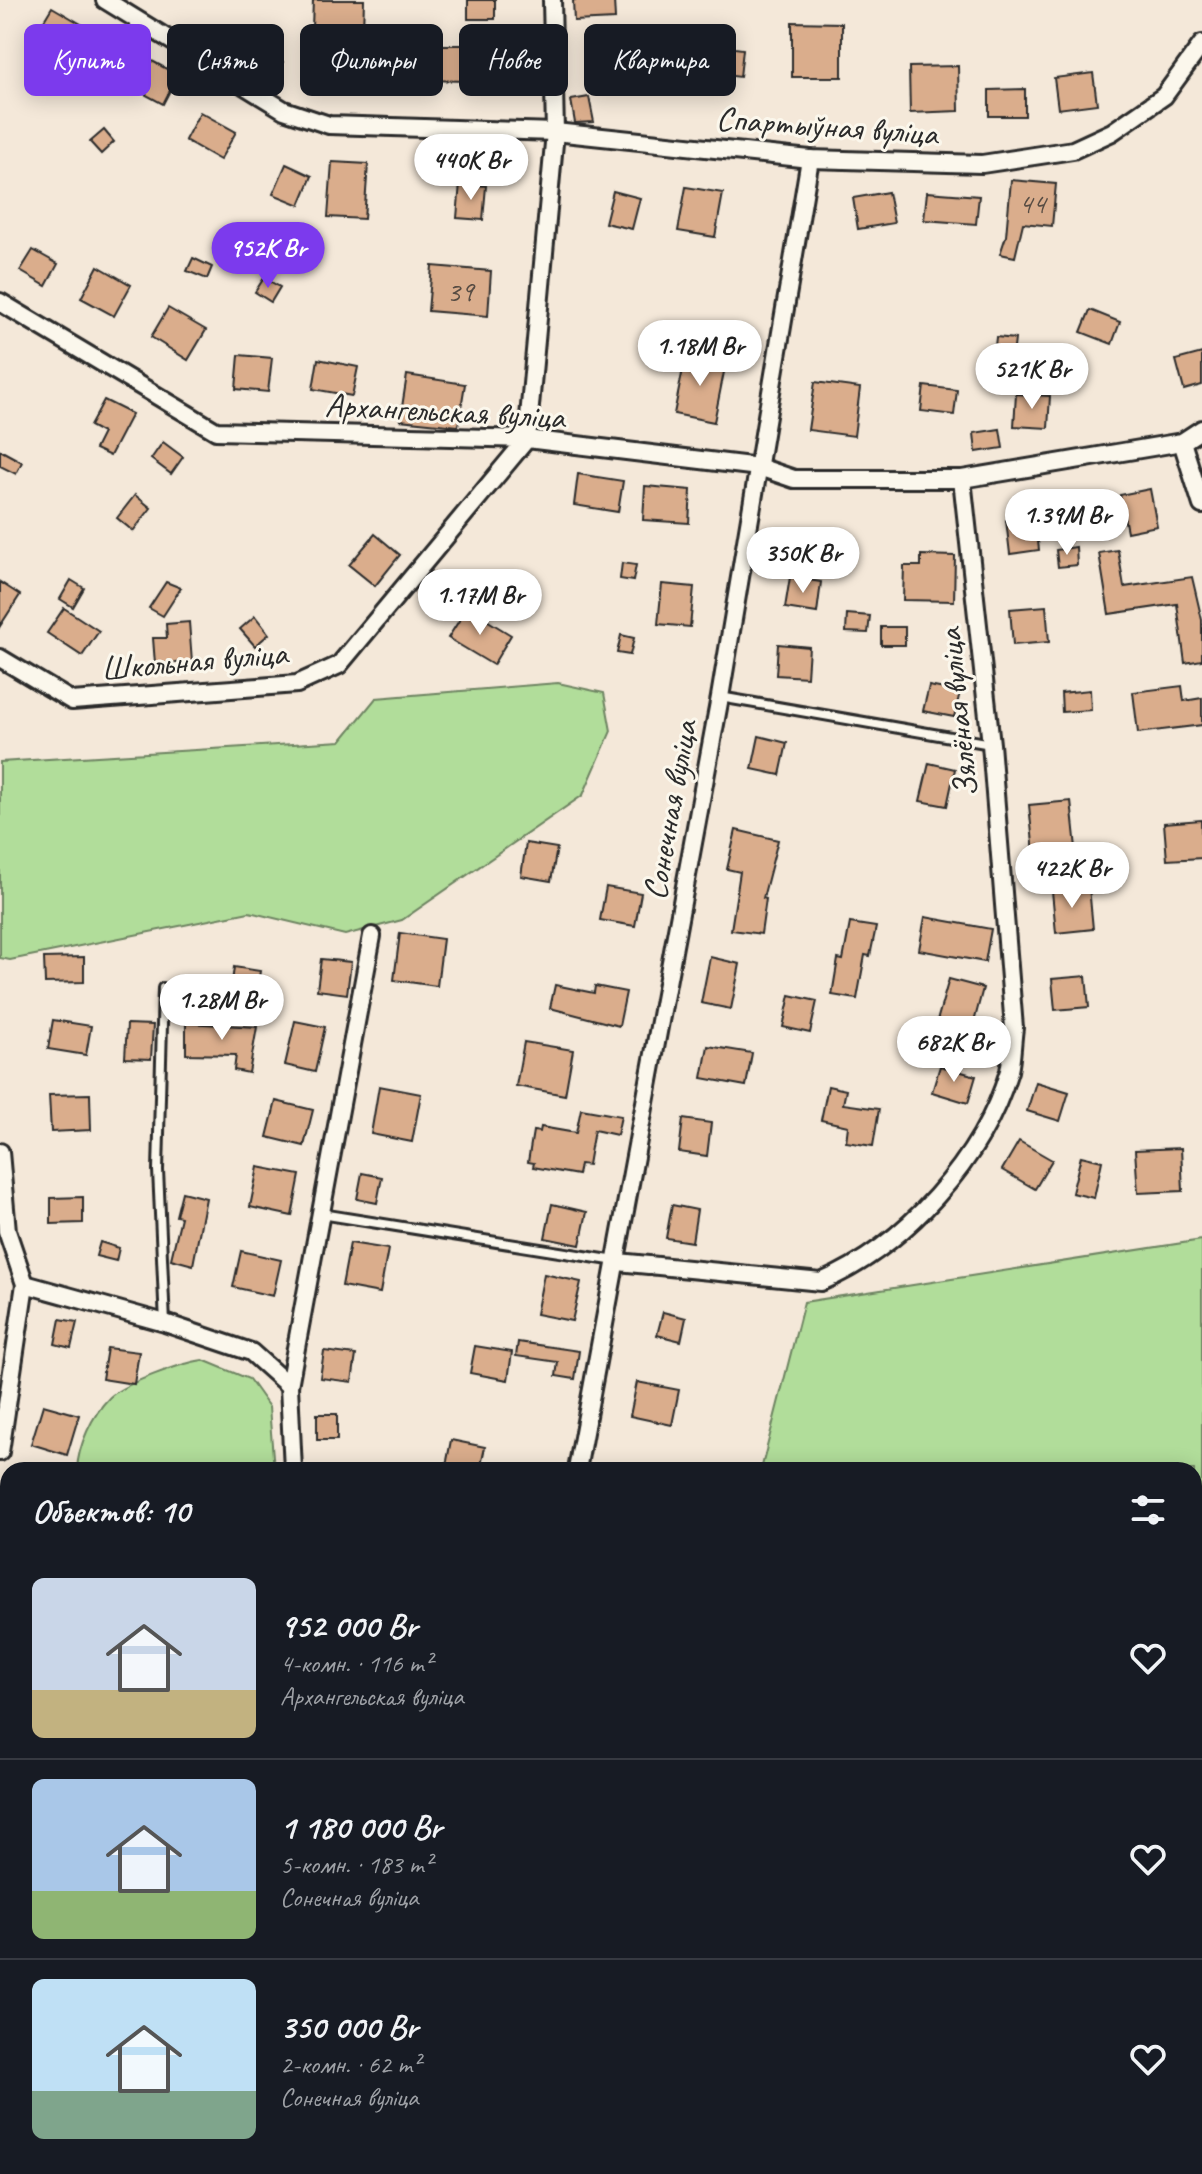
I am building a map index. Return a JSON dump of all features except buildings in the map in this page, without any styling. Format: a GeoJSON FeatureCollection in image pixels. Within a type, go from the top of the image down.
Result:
{"type":"FeatureCollection","features":[{"type":"Feature","properties":{"kind":"street","name":"Спартыўная вуліца"},"geometry":{"type":"LineString","coordinates":[[105,0],[284,110],[329,125],[555,132],[810,159],[982,164],[1073,150],[1112,132],[1164,96],[1202,44]]}},
{"type":"Feature","properties":{"kind":"street"},"geometry":{"type":"LineString","coordinates":[[527,439],[555,132],[552,0]]}},
{"type":"Feature","properties":{"kind":"street","name":"Сонечная вуліца"},"geometry":{"type":"LineString","coordinates":[[579,1462],[618,1262],[720,697],[810,159]]}},
{"type":"Feature","properties":{"kind":"street","name":"Архангельская вуліца"},"geometry":{"type":"LineString","coordinates":[[0,302],[216,431],[527,439],[759,467],[794,479],[962,479],[1182,442],[1202,429]]}},
{"type":"Feature","properties":{"kind":"street","name":"Школьная вуліца"},"geometry":{"type":"LineString","coordinates":[[0,658],[72,701],[297,684],[339,665],[527,439]]}},
{"type":"Feature","properties":{"kind":"street"},"geometry":{"type":"LineString","coordinates":[[1182,442],[1202,505]]}},
{"type":"Feature","properties":{"kind":"street","name":"Зялёная вуліца"},"geometry":{"type":"LineString","coordinates":[[618,1262],[821,1282],[847,1270],[903,1227],[949,1181],[989,1120],[1009,1069],[1014,1028],[991,744],[962,479]]}},
{"type":"Feature","properties":{"kind":"street"},"geometry":{"type":"LineString","coordinates":[[293,1462],[289,1386],[372,936]]}},
{"type":"Feature","properties":{"kind":"street"},"geometry":{"type":"LineString","coordinates":[[0,1152],[7,1231],[25,1284],[0,1452]]}},
{"type":"Feature","properties":{"kind":"street"},"geometry":{"type":"LineString","coordinates":[[25,1284],[165,1323],[251,1352],[289,1386]]}},
{"type":"Feature","properties":{"kind":"lane"},"geometry":{"type":"LineString","coordinates":[[720,697],[991,744]]}},
{"type":"Feature","properties":{"kind":"lane"},"geometry":{"type":"LineString","coordinates":[[163,988],[158,1170],[165,1323]]}},
{"type":"Feature","properties":{"kind":"lane"},"geometry":{"type":"LineString","coordinates":[[321,1214],[618,1262]]}},
{"type":"Feature","properties":{"kind":"green space"},"geometry":{"type":"Polygon","coordinates":[[[558,683],[604,693],[611,731],[583,795],[402,920],[345,935],[249,912],[10,960],[0,958],[0,762],[341,741],[376,698],[558,683]]]}},
{"type":"Feature","properties":{"kind":"green space"},"geometry":{"type":"Polygon","coordinates":[[[1202,1240],[1202,1462],[763,1462],[804,1302],[1202,1240]]]}},
{"type":"Feature","properties":{"kind":"green space"},"geometry":{"type":"Polygon","coordinates":[[[203,1360],[249,1379],[269,1407],[273,1462],[78,1462],[87,1431],[110,1397],[154,1374],[203,1360]]]}}]}
